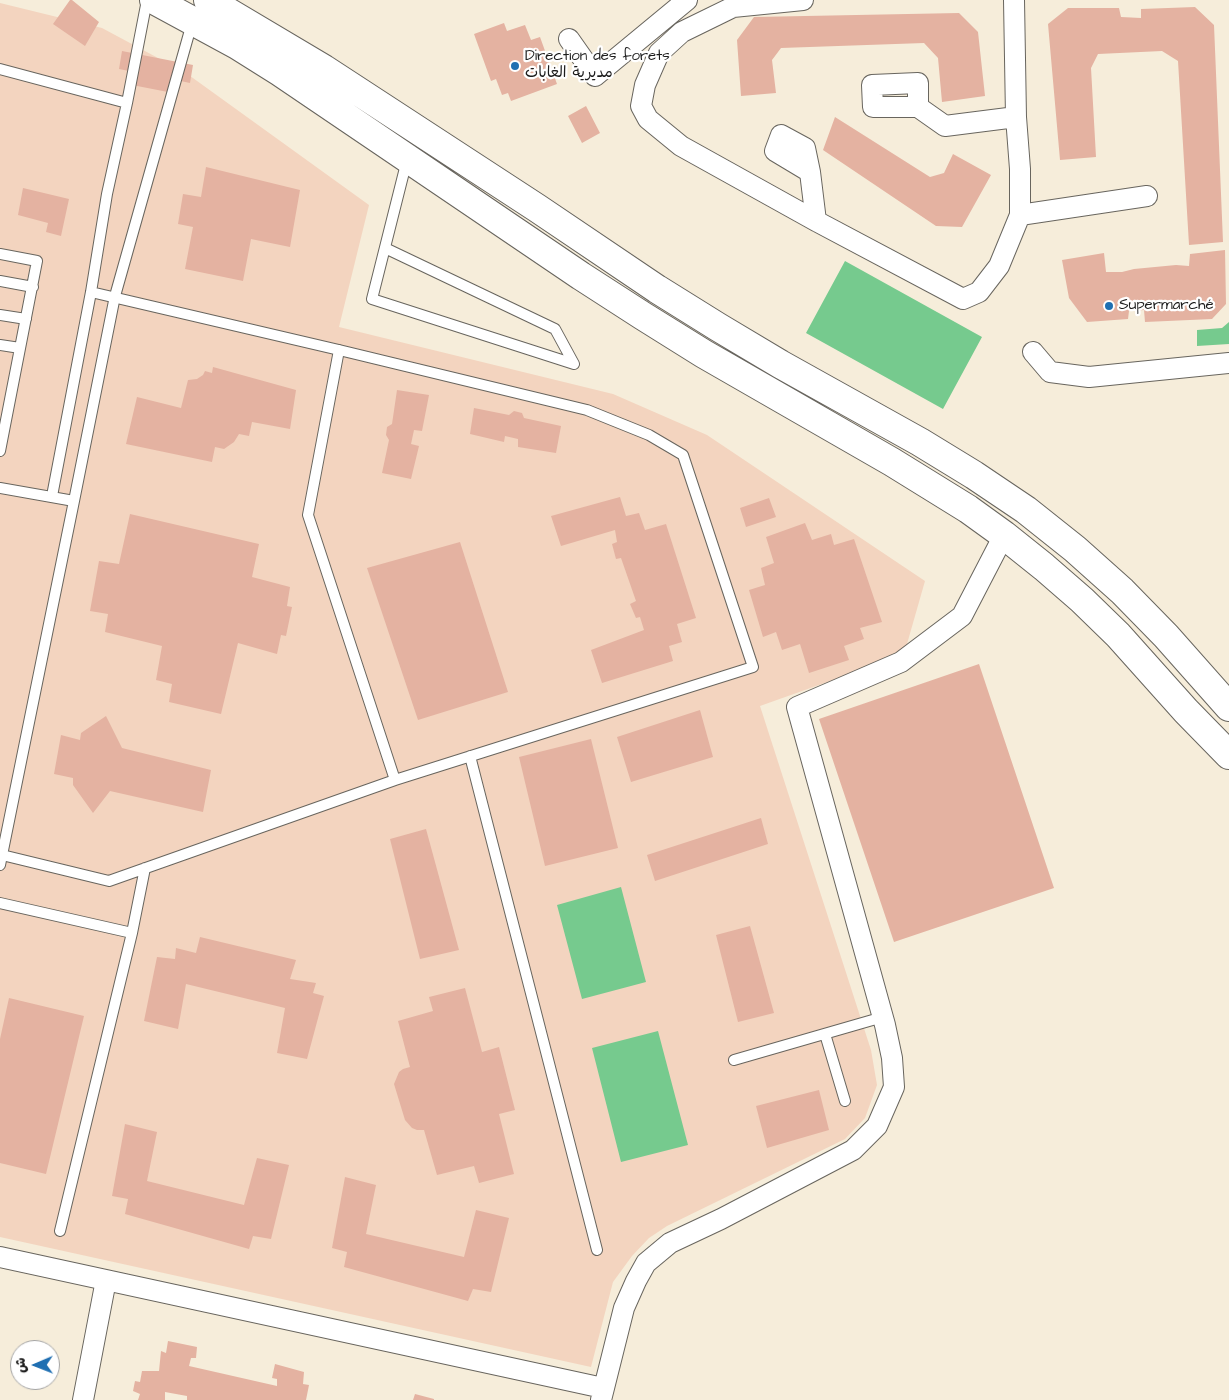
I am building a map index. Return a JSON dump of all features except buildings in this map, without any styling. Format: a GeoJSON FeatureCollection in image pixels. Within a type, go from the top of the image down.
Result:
{"type":"FeatureCollection","features":[{"type":"Feature","properties":{"kind":"main road"},"geometry":{"type":"LineString","coordinates":[[154,0],[201,10],[324,69],[657,289],[780,364],[920,442],[974,475],[1026,510],[1075,549],[1122,591],[1166,636],[1229,706]]}},
{"type":"Feature","properties":{"kind":"main road"},"geometry":{"type":"LineString","coordinates":[[201,10],[280,72],[642,316],[930,485],[1004,535],[1082,600],[1118,635],[1186,711],[1229,755]]}},
{"type":"Feature","properties":{"kind":"street"},"geometry":{"type":"LineString","coordinates":[[569,39],[595,76],[687,0]]}},
{"type":"Feature","properties":{"kind":"street"},"geometry":{"type":"LineString","coordinates":[[802,0],[733,7],[682,32],[659,54],[645,85],[641,106],[648,119],[681,146],[816,221],[963,299],[979,292],[999,266],[1020,215],[1014,0]]}},
{"type":"Feature","properties":{"kind":"street"},"geometry":{"type":"LineString","coordinates":[[918,107],[945,126],[1016,118]]}},
{"type":"Feature","properties":{"kind":"street"},"geometry":{"type":"LineString","coordinates":[[810,172],[816,221]]}},
{"type":"Feature","properties":{"kind":"street"},"geometry":{"type":"LineString","coordinates":[[1020,215],[1147,196]]}},
{"type":"Feature","properties":{"kind":"street"},"geometry":{"type":"LineString","coordinates":[[1033,352],[1050,372],[1089,377],[1229,362]]}},
{"type":"Feature","properties":{"kind":"street"},"geometry":{"type":"LineString","coordinates":[[0,1257],[602,1394],[624,1308],[646,1262],[670,1243],[721,1219],[853,1150],[877,1126],[894,1087],[892,1058],[883,1017],[797,707],[901,662],[962,616],[1004,535]]}},
{"type":"Feature","properties":{"kind":"street"},"geometry":{"type":"LineString","coordinates":[[83,1400],[106,1280]]}},
{"type":"Feature","properties":{"kind":"lane"},"geometry":{"type":"LineString","coordinates":[[52,496],[91,292],[106,194],[127,103],[147,0]]}},
{"type":"Feature","properties":{"kind":"lane"},"geometry":{"type":"LineString","coordinates":[[91,292],[115,296],[587,410],[648,435],[683,455],[753,667],[395,780],[109,880],[1,860],[115,296],[201,10]]}},
{"type":"Feature","properties":{"kind":"lane"},"geometry":{"type":"LineString","coordinates":[[0,69],[127,103]]}},
{"type":"Feature","properties":{"kind":"lane"},"geometry":{"type":"LineString","coordinates":[[386,248],[555,329],[574,364],[372,299],[407,158]]}},
{"type":"Feature","properties":{"kind":"lane"},"geometry":{"type":"LineString","coordinates":[[0,254],[38,261],[0,451]]}},
{"type":"Feature","properties":{"kind":"lane"},"geometry":{"type":"LineString","coordinates":[[0,281],[33,287]]}},
{"type":"Feature","properties":{"kind":"lane"},"geometry":{"type":"LineString","coordinates":[[0,314],[26,319]]}},
{"type":"Feature","properties":{"kind":"lane"},"geometry":{"type":"LineString","coordinates":[[0,345],[20,348]]}},
{"type":"Feature","properties":{"kind":"lane"},"geometry":{"type":"LineString","coordinates":[[339,350],[308,515],[395,780]]}},
{"type":"Feature","properties":{"kind":"lane"},"geometry":{"type":"LineString","coordinates":[[0,488],[74,501]]}},
{"type":"Feature","properties":{"kind":"lane"},"geometry":{"type":"LineString","coordinates":[[470,756],[597,1250]]}},
{"type":"Feature","properties":{"kind":"lane"},"geometry":{"type":"LineString","coordinates":[[60,1231],[132,933],[145,868]]}},
{"type":"Feature","properties":{"kind":"lane"},"geometry":{"type":"LineString","coordinates":[[0,903],[132,933]]}},
{"type":"Feature","properties":{"kind":"lane"},"geometry":{"type":"LineString","coordinates":[[734,1060],[883,1017]]}},
{"type":"Feature","properties":{"kind":"lane"},"geometry":{"type":"LineString","coordinates":[[826,1034],[845,1102]]}},
{"type":"Feature","properties":{"kind":"shaded area"},"geometry":{"type":"Polygon","coordinates":[[[0,3],[102,28],[186,73],[369,205],[339,327],[613,394],[707,435],[925,581],[905,651],[889,660],[760,706],[871,1050],[877,1085],[865,1118],[845,1139],[667,1226],[649,1238],[632,1256],[613,1282],[591,1367],[0,1237],[0,3]]]}},
{"type":"Feature","properties":{"kind":"green space"},"geometry":{"type":"Polygon","coordinates":[[[845,261],[982,337],[943,409],[806,333],[845,261]]]}},
{"type":"Feature","properties":{"kind":"green space"},"geometry":{"type":"Polygon","coordinates":[[[1229,322],[1229,344],[1197,346],[1197,330],[1222,328],[1229,322]]]}},
{"type":"Feature","properties":{"kind":"green space"},"geometry":{"type":"Polygon","coordinates":[[[621,887],[646,982],[582,999],[557,905],[621,887]]]}},
{"type":"Feature","properties":{"kind":"green space"},"geometry":{"type":"Polygon","coordinates":[[[658,1031],[688,1145],[621,1162],[592,1048],[658,1031]]]}},
{"type":"Feature","properties":{"kind":"place","name":"Direction des forets مديرية الغابات"},"geometry":{"type":"Point","coordinates":[515,66]}},
{"type":"Feature","properties":{"kind":"place","name":"Supermarché"},"geometry":{"type":"Point","coordinates":[1109,306]}}]}
